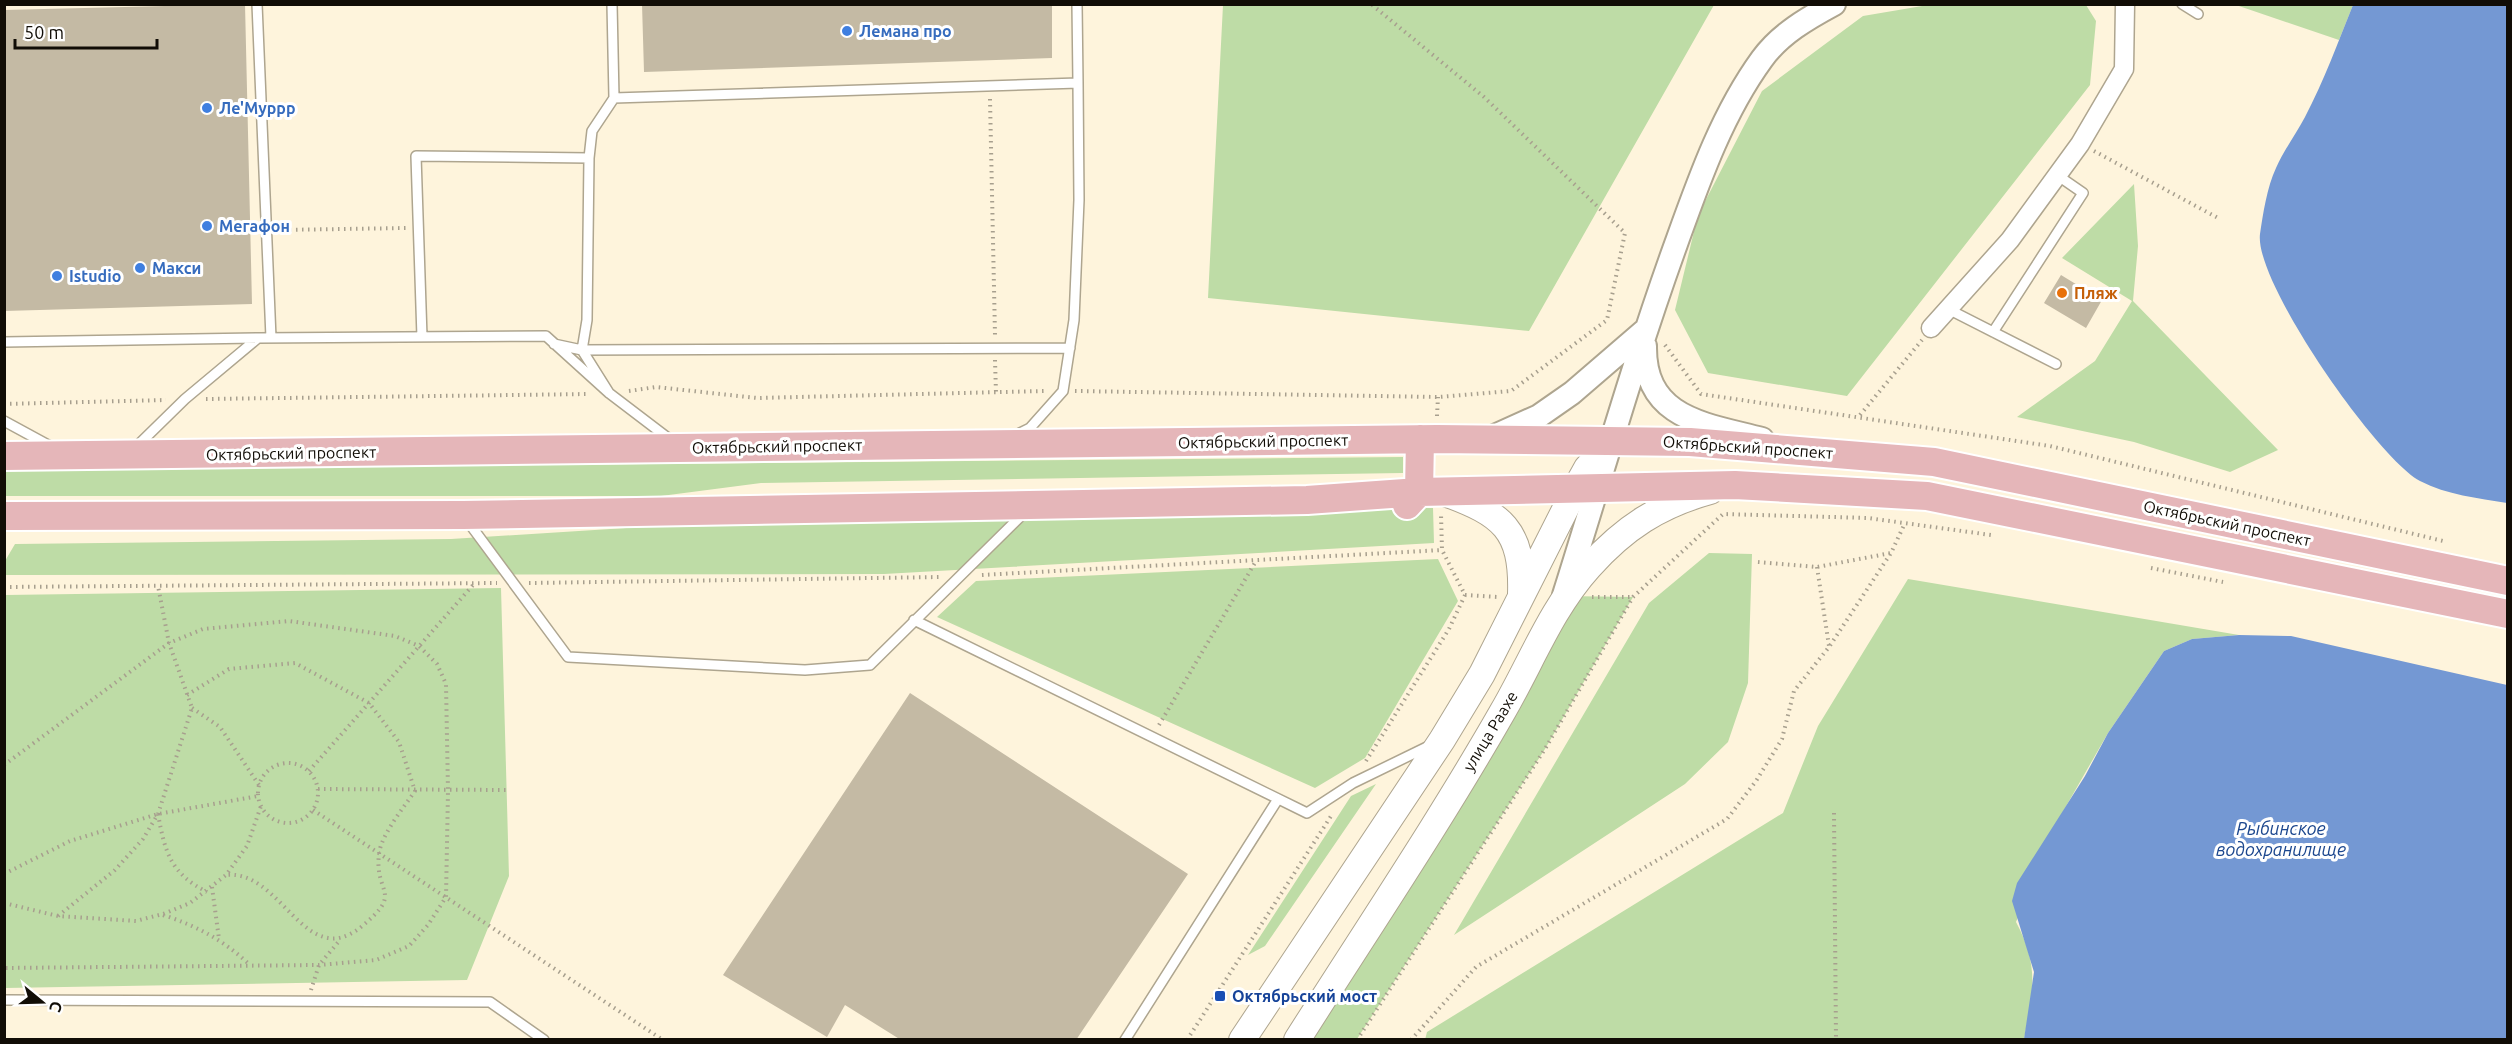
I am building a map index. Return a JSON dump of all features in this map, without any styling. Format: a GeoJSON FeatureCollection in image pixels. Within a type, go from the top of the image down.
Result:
{"type":"FeatureCollection","features":[{"type":"Feature","properties":{"kind":"main road","name":"Октябрьский проспект"},"geometry":{"type":"LineString","coordinates":[[4,456],[1420,439],[1612,441],[1805,450],[1934,462],[2508,581]]}},
{"type":"Feature","properties":{"kind":"main road"},"geometry":{"type":"LineString","coordinates":[[1420,439],[1429,491]]}},
{"type":"Feature","properties":{"kind":"main road"},"geometry":{"type":"LineString","coordinates":[[1242,1040],[1442,740],[1482,674],[1521,597],[1588,486],[1587,468],[1612,441]]}},
{"type":"Feature","properties":{"kind":"main road","name":"Октябрьский проспект"},"geometry":{"type":"LineString","coordinates":[[1429,491],[1588,486],[1735,485],[1927,496],[2508,614]]}},
{"type":"Feature","properties":{"kind":"main road","name":"улица Раахе"},"geometry":{"type":"LineString","coordinates":[[1297,1040],[1503,711],[1564,596],[1628,528],[1676,501],[1735,485]]}},
{"type":"Feature","properties":{"kind":"main road"},"geometry":{"type":"LineString","coordinates":[[5,518],[463,515],[1215,501],[1240,517],[1400,510],[1429,491],[1483,507],[1504,525],[1517,545],[1522,571],[1521,597]]}},
{"type":"Feature","properties":{"kind":"street"},"geometry":{"type":"LineString","coordinates":[[1612,441],[1645,330],[1710,153],[1735,102],[1763,57],[1801,21],[1834,4]]}},
{"type":"Feature","properties":{"kind":"street"},"geometry":{"type":"LineString","coordinates":[[1931,328],[2010,240],[2080,144],[2124,69],[2125,4]]}},
{"type":"Feature","properties":{"kind":"street"},"geometry":{"type":"LineString","coordinates":[[1487,440],[1539,416],[1580,386],[1645,330]]}},
{"type":"Feature","properties":{"kind":"street"},"geometry":{"type":"LineString","coordinates":[[1645,330],[1644,367],[1653,391],[1671,408],[1690,420],[1805,450]]}},
{"type":"Feature","properties":{"kind":"street"},"geometry":{"type":"LineString","coordinates":[[1564,596],[1588,486]]}},
{"type":"Feature","properties":{"kind":"lane"},"geometry":{"type":"LineString","coordinates":[[257,4],[271,338]]}},
{"type":"Feature","properties":{"kind":"lane"},"geometry":{"type":"LineString","coordinates":[[609,393],[582,350],[587,320],[589,158],[592,131],[614,98],[612,4]]}},
{"type":"Feature","properties":{"kind":"lane"},"geometry":{"type":"LineString","coordinates":[[998,444],[1030,428],[1063,391],[1074,320],[1079,200],[1077,4]]}},
{"type":"Feature","properties":{"kind":"lane"},"geometry":{"type":"LineString","coordinates":[[2182,4],[2198,14]]}},
{"type":"Feature","properties":{"kind":"lane"},"geometry":{"type":"LineString","coordinates":[[614,98],[1078,83]]}},
{"type":"Feature","properties":{"kind":"lane"},"geometry":{"type":"LineString","coordinates":[[422,337],[416,156],[589,158]]}},
{"type":"Feature","properties":{"kind":"lane"},"geometry":{"type":"LineString","coordinates":[[1993,332],[2083,193],[2057,175]]}},
{"type":"Feature","properties":{"kind":"lane"},"geometry":{"type":"LineString","coordinates":[[1948,309],[2056,364]]}},
{"type":"Feature","properties":{"kind":"lane"},"geometry":{"type":"LineString","coordinates":[[4,342],[546,336],[609,393],[680,447]]}},
{"type":"Feature","properties":{"kind":"lane"},"geometry":{"type":"LineString","coordinates":[[128,456],[185,399],[258,338]]}},
{"type":"Feature","properties":{"kind":"lane"},"geometry":{"type":"LineString","coordinates":[[554,344],[582,350],[1070,348]]}},
{"type":"Feature","properties":{"kind":"lane"},"geometry":{"type":"LineString","coordinates":[[4,421],[68,456]]}},
{"type":"Feature","properties":{"kind":"lane"},"geometry":{"type":"LineString","coordinates":[[463,515],[568,657],[805,670],[870,665],[1033,504]]}},
{"type":"Feature","properties":{"kind":"lane"},"geometry":{"type":"LineString","coordinates":[[914,620],[1307,813],[1353,783],[1442,740]]}},
{"type":"Feature","properties":{"kind":"lane"},"geometry":{"type":"LineString","coordinates":[[1125,1040],[1278,799]]}},
{"type":"Feature","properties":{"kind":"lane"},"geometry":{"type":"LineString","coordinates":[[4,1000],[490,1002],[544,1040]]}},
{"type":"Feature","properties":{"kind":"path"},"geometry":{"type":"LineString","coordinates":[[4,404],[609,393],[656,387],[757,398],[1063,391],[1438,397],[1511,391],[1607,320],[1625,233],[1484,97],[1371,4]]}},
{"type":"Feature","properties":{"kind":"path"},"geometry":{"type":"LineString","coordinates":[[990,86],[996,393]]}},
{"type":"Feature","properties":{"kind":"path"},"geometry":{"type":"LineString","coordinates":[[2080,144],[2217,218]]}},
{"type":"Feature","properties":{"kind":"path"},"geometry":{"type":"LineString","coordinates":[[267,230],[418,228]]}},
{"type":"Feature","properties":{"kind":"path"},"geometry":{"type":"LineString","coordinates":[[1860,416],[1931,328]]}},
{"type":"Feature","properties":{"kind":"path"},"geometry":{"type":"LineString","coordinates":[[1664,342],[1701,394],[2050,446],[2450,543]]}},
{"type":"Feature","properties":{"kind":"path"},"geometry":{"type":"LineString","coordinates":[[1357,1040],[1545,749],[1634,597],[1723,514],[1868,518],[1994,535]]}},
{"type":"Feature","properties":{"kind":"path"},"geometry":{"type":"LineString","coordinates":[[1412,1040],[1476,967],[1727,819],[1756,781],[1782,739],[1794,691],[1829,647],[1890,553],[1905,523]]}},
{"type":"Feature","properties":{"kind":"path"},"geometry":{"type":"LineString","coordinates":[[4,587],[885,579],[1442,550]]}},
{"type":"Feature","properties":{"kind":"path"},"geometry":{"type":"LineString","coordinates":[[1758,562],[1817,567],[1890,553]]}},
{"type":"Feature","properties":{"kind":"path"},"geometry":{"type":"LineString","coordinates":[[1152,736],[1256,561]]}},
{"type":"Feature","properties":{"kind":"path"},"geometry":{"type":"LineString","coordinates":[[1817,567],[1829,647]]}},
{"type":"Feature","properties":{"kind":"path"},"geometry":{"type":"LineString","coordinates":[[309,771],[474,584]]}},
{"type":"Feature","properties":{"kind":"path"},"geometry":{"type":"LineString","coordinates":[[158,586],[169,643],[192,708],[220,727],[259,785]]}},
{"type":"Feature","properties":{"kind":"path"},"geometry":{"type":"LineString","coordinates":[[1564,596],[1634,597]]}},
{"type":"Feature","properties":{"kind":"path"},"geometry":{"type":"LineString","coordinates":[[4,765],[169,643],[203,629],[289,621],[395,636],[419,646],[437,664],[446,684],[448,791],[446,897],[428,925],[409,946],[376,960],[319,965],[4,968]]}},
{"type":"Feature","properties":{"kind":"path"},"geometry":{"type":"LineString","coordinates":[[187,695],[230,669],[295,663],[369,703],[399,742],[415,790]]}},
{"type":"Feature","properties":{"kind":"path"},"geometry":{"type":"LineString","coordinates":[[58,916],[115,870],[142,839],[158,814],[192,708]]}},
{"type":"Feature","properties":{"kind":"path"},"geometry":{"type":"LineString","coordinates":[[290,763],[309,771],[318,789],[313,810],[296,821],[286,822],[267,814],[258,796],[259,785],[270,768],[280,764],[290,763]]}},
{"type":"Feature","properties":{"kind":"path"},"geometry":{"type":"LineString","coordinates":[[318,789],[507,790]]}},
{"type":"Feature","properties":{"kind":"path"},"geometry":{"type":"LineString","coordinates":[[307,1001],[319,965],[340,940],[363,925],[382,908],[386,900],[379,853],[391,827],[415,790]]}},
{"type":"Feature","properties":{"kind":"path"},"geometry":{"type":"LineString","coordinates":[[4,874],[70,841],[158,814],[258,796]]}},
{"type":"Feature","properties":{"kind":"path"},"geometry":{"type":"LineString","coordinates":[[4,903],[58,916],[136,921],[163,914],[190,903],[226,875],[247,846],[261,806]]}},
{"type":"Feature","properties":{"kind":"path"},"geometry":{"type":"LineString","coordinates":[[313,810],[663,1040]]}},
{"type":"Feature","properties":{"kind":"path"},"geometry":{"type":"LineString","coordinates":[[1834,813],[1836,1040]]}},
{"type":"Feature","properties":{"kind":"path"},"geometry":{"type":"LineString","coordinates":[[158,814],[162,837],[175,870],[190,883],[207,892]]}},
{"type":"Feature","properties":{"kind":"path"},"geometry":{"type":"LineString","coordinates":[[226,875],[251,877],[277,899],[294,919],[311,931],[340,940]]}},
{"type":"Feature","properties":{"kind":"path"},"geometry":{"type":"LineString","coordinates":[[212,887],[219,940]]}},
{"type":"Feature","properties":{"kind":"path"},"geometry":{"type":"LineString","coordinates":[[163,914],[192,924],[219,940],[250,964]]}},
{"type":"Feature","properties":{"kind":"green space"},"geometry":{"type":"Polygon","coordinates":[[[1223,4],[1714,5],[1529,331],[1208,298],[1223,4]]]}},
{"type":"Feature","properties":{"kind":"green space"},"geometry":{"type":"Polygon","coordinates":[[[1928,5],[2086,5],[2096,21],[2090,85],[1847,396],[1708,373],[1675,310],[1698,215],[1762,91],[1863,16],[1928,5]]]}},
{"type":"Feature","properties":{"kind":"green space"},"geometry":{"type":"Polygon","coordinates":[[[2236,5],[2353,5],[2339,40],[2236,5]]]}},
{"type":"Feature","properties":{"kind":"green space"},"geometry":{"type":"Polygon","coordinates":[[[2134,184],[2138,246],[2133,301],[2278,450],[2230,472],[2134,442],[2017,417],[2095,361],[2132,301],[2062,258],[2134,184]]]}},
{"type":"Feature","properties":{"kind":"green space"},"geometry":{"type":"Polygon","coordinates":[[[1403,457],[1403,473],[761,483],[661,496],[5,496],[4,470],[1403,457]]]}},
{"type":"Feature","properties":{"kind":"green space"},"geometry":{"type":"Polygon","coordinates":[[[1305,507],[1433,508],[1434,543],[884,574],[5,575],[5,561],[15,544],[451,539],[830,515],[1305,507]]]}},
{"type":"Feature","properties":{"kind":"green space"},"geometry":{"type":"Polygon","coordinates":[[[1709,553],[1752,554],[1748,683],[1728,742],[1685,784],[1454,935],[1649,603],[1709,553]]]}},
{"type":"Feature","properties":{"kind":"green space"},"geometry":{"type":"Polygon","coordinates":[[[1438,559],[1458,601],[1365,758],[1315,788],[937,617],[976,581],[1438,559]]]}},
{"type":"Feature","properties":{"kind":"green space"},"geometry":{"type":"Polygon","coordinates":[[[1908,579],[2239,635],[2192,639],[2164,651],[2108,733],[2061,815],[2016,922],[2029,953],[2032,980],[2024,1039],[1425,1040],[1427,1032],[1783,813],[1818,726],[1908,579]]]}},
{"type":"Feature","properties":{"kind":"green space"},"geometry":{"type":"Polygon","coordinates":[[[501,588],[509,876],[467,980],[5,988],[5,595],[501,588]]]}},
{"type":"Feature","properties":{"kind":"green space"},"geometry":{"type":"Polygon","coordinates":[[[1564,596],[1633,597],[1545,749],[1357,1039],[1297,1040],[1564,596]]]}},
{"type":"Feature","properties":{"kind":"green space"},"geometry":{"type":"Polygon","coordinates":[[[1376,784],[1265,946],[1248,955],[1351,796],[1376,784]]]}},
{"type":"Feature","properties":{"kind":"water"},"geometry":{"type":"Polygon","coordinates":[[[2353,5],[2507,5],[2507,503],[2441,490],[2420,481],[2401,466],[2376,439],[2322,367],[2276,290],[2263,257],[2260,234],[2273,175],[2312,103],[2353,5]]]}},
{"type":"Feature","properties":{"kind":"water","name":"Рыбинское водохранилище"},"geometry":{"type":"Polygon","coordinates":[[[2239,635],[2291,636],[2507,685],[2507,1039],[2024,1039],[2034,972],[2012,901],[2017,883],[2085,776],[2108,733],[2164,651],[2192,639],[2239,635]]]}},
{"type":"Feature","properties":{"kind":"building","name":"Макси"},"geometry":{"type":"Polygon","coordinates":[[[245,4],[252,304],[4,311],[4,10],[245,4]]]}},
{"type":"Feature","properties":{"kind":"building","name":"Лемана про"},"geometry":{"type":"Polygon","coordinates":[[[642,4],[1052,4],[1052,58],[644,72],[642,4]]]}},
{"type":"Feature","properties":{"kind":"building"},"geometry":{"type":"Polygon","coordinates":[[[2061,275],[2102,300],[2086,328],[2044,303],[2061,275]]]}},
{"type":"Feature","properties":{"kind":"building"},"geometry":{"type":"Polygon","coordinates":[[[910,693],[1188,874],[1076,1040],[901,1040],[845,1005],[827,1037],[723,975],[910,693]]]}},
{"type":"Feature","properties":{"kind":"place","name":"Лемана про"},"geometry":{"type":"Point","coordinates":[847,31]}},
{"type":"Feature","properties":{"kind":"place","name":"Ле'Муррр"},"geometry":{"type":"Point","coordinates":[207,108]}},
{"type":"Feature","properties":{"kind":"place","name":"Мегафон"},"geometry":{"type":"Point","coordinates":[207,226]}},
{"type":"Feature","properties":{"kind":"place","name":"Макси"},"geometry":{"type":"Point","coordinates":[140,268]}},
{"type":"Feature","properties":{"kind":"place","name":"Istudio"},"geometry":{"type":"Point","coordinates":[57,276]}},
{"type":"Feature","properties":{"kind":"place","name":"Пляж"},"geometry":{"type":"Point","coordinates":[2062,293]}},
{"type":"Feature","properties":{"kind":"place","name":"Октябрьский мост"},"geometry":{"type":"Point","coordinates":[1220,996]}}]}
